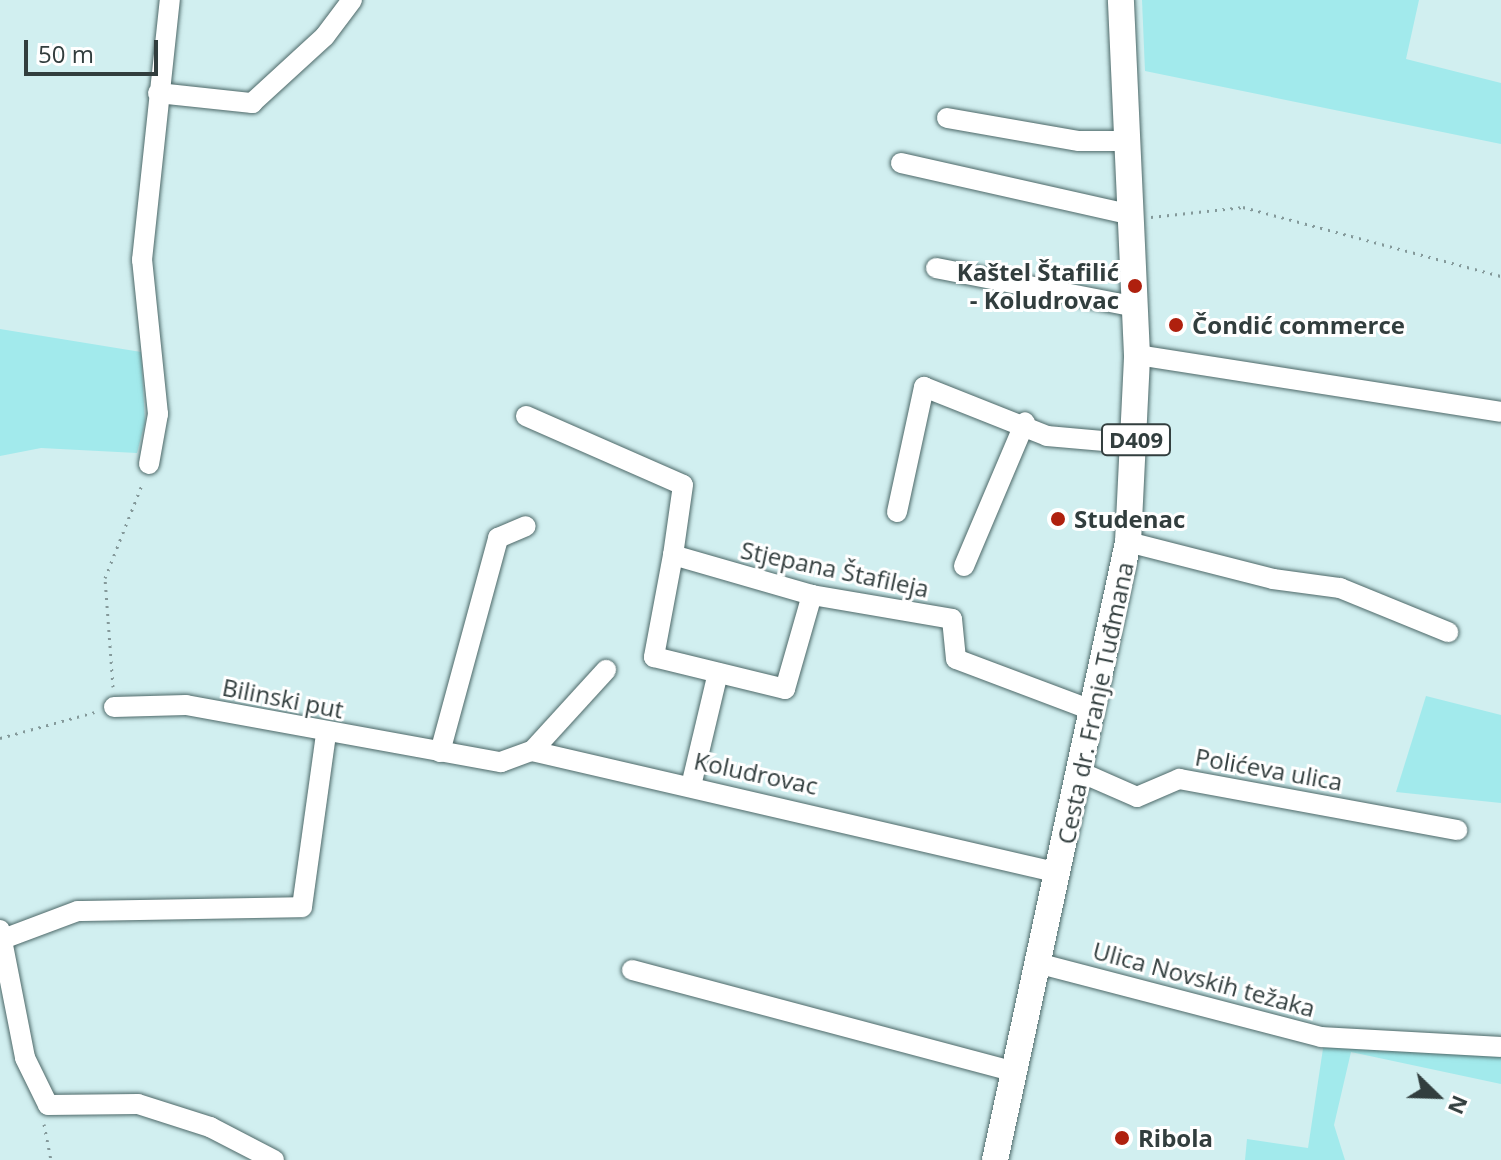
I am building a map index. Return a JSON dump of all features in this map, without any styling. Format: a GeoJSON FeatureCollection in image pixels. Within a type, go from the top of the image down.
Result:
{"type":"FeatureCollection","features":[{"type":"Feature","properties":{"kind":"main road","name":"Cesta dr. Franje Tuđmana"},"geometry":{"type":"LineString","coordinates":[[995,1160],[1011,1071],[1059,873],[1128,542],[1136,444],[1137,355],[1121,0]]}},
{"type":"Feature","properties":{"kind":"street"},"geometry":{"type":"LineString","coordinates":[[149,464],[158,414],[142,260],[170,0]]}},
{"type":"Feature","properties":{"kind":"street"},"geometry":{"type":"LineString","coordinates":[[158,93],[252,103],[325,36],[352,0]]}},
{"type":"Feature","properties":{"kind":"street"},"geometry":{"type":"LineString","coordinates":[[947,118],[1079,141],[1128,141]]}},
{"type":"Feature","properties":{"kind":"street"},"geometry":{"type":"LineString","coordinates":[[901,163],[1132,218]]}},
{"type":"Feature","properties":{"kind":"street"},"geometry":{"type":"LineString","coordinates":[[936,268],[1136,307]]}},
{"type":"Feature","properties":{"kind":"street"},"geometry":{"type":"LineString","coordinates":[[1137,355],[1501,412]]}},
{"type":"Feature","properties":{"kind":"street"},"geometry":{"type":"LineString","coordinates":[[897,512],[924,387],[1025,422],[1047,436],[1136,444]]}},
{"type":"Feature","properties":{"kind":"street"},"geometry":{"type":"LineString","coordinates":[[526,416],[683,485],[654,657],[785,689],[812,595]]}},
{"type":"Feature","properties":{"kind":"street"},"geometry":{"type":"LineString","coordinates":[[964,566],[1025,422]]}},
{"type":"Feature","properties":{"kind":"street"},"geometry":{"type":"LineString","coordinates":[[440,752],[498,538],[526,526]]}},
{"type":"Feature","properties":{"kind":"street"},"geometry":{"type":"LineString","coordinates":[[1128,542],[1273,579],[1340,588],[1448,632]]}},
{"type":"Feature","properties":{"kind":"street","name":"Stjepana Štafileja"},"geometry":{"type":"LineString","coordinates":[[673,555],[812,595],[952,619],[956,659],[1092,710]]}},
{"type":"Feature","properties":{"kind":"street"},"geometry":{"type":"LineString","coordinates":[[532,751],[606,670]]}},
{"type":"Feature","properties":{"kind":"street"},"geometry":{"type":"LineString","coordinates":[[691,786],[718,673]]}},
{"type":"Feature","properties":{"kind":"street","name":"Bilinski put"},"geometry":{"type":"LineString","coordinates":[[114,707],[186,705],[326,734],[440,752]]}},
{"type":"Feature","properties":{"kind":"street"},"geometry":{"type":"LineString","coordinates":[[274,1160],[210,1127],[138,1104],[48,1105],[25,1058],[2,934],[37,920],[78,911],[302,907],[326,734]]}},
{"type":"Feature","properties":{"kind":"street","name":"Koludrovac"},"geometry":{"type":"LineString","coordinates":[[440,752],[501,762],[532,751],[1059,873]]}},
{"type":"Feature","properties":{"kind":"street","name":"Polićeva ulica"},"geometry":{"type":"LineString","coordinates":[[1080,772],[1137,797],[1179,779],[1457,830]]}},
{"type":"Feature","properties":{"kind":"street","name":"Ulica Novskih težaka"},"geometry":{"type":"LineString","coordinates":[[1037,963],[1321,1037],[1501,1047]]}},
{"type":"Feature","properties":{"kind":"street"},"geometry":{"type":"LineString","coordinates":[[632,970],[1011,1071]]}},
{"type":"Feature","properties":{"kind":"path"},"geometry":{"type":"LineString","coordinates":[[1132,218],[1204,206],[1243,207],[1501,276]]}},
{"type":"Feature","properties":{"kind":"path"},"geometry":{"type":"LineString","coordinates":[[0,738],[114,707],[105,578],[149,464]]}},
{"type":"Feature","properties":{"kind":"path"},"geometry":{"type":"LineString","coordinates":[[48,1105],[51,1160]]}},
{"type":"Feature","properties":{"kind":"shaded area"},"geometry":{"type":"Polygon","coordinates":[[[1142,0],[1419,0],[1406,59],[1501,83],[1501,144],[1145,71],[1142,0]]]}},
{"type":"Feature","properties":{"kind":"shaded area"},"geometry":{"type":"Polygon","coordinates":[[[0,329],[141,352],[145,422],[137,453],[41,448],[0,456],[0,329]]]}},
{"type":"Feature","properties":{"kind":"shaded area"},"geometry":{"type":"Polygon","coordinates":[[[1426,696],[1501,715],[1501,803],[1396,792],[1426,696]]]}},
{"type":"Feature","properties":{"kind":"shaded area"},"geometry":{"type":"Polygon","coordinates":[[[1324,1042],[1501,1051],[1501,1084],[1351,1052],[1334,1125],[1345,1160],[1245,1160],[1247,1139],[1308,1148],[1324,1042]]]}},
{"type":"Feature","properties":{"kind":"place","name":"Kaštel Štafilić - Koludrovac"},"geometry":{"type":"Point","coordinates":[1135,286]}},
{"type":"Feature","properties":{"kind":"place","name":"Čondić commerce"},"geometry":{"type":"Point","coordinates":[1176,325]}},
{"type":"Feature","properties":{"kind":"place","name":"Studenac"},"geometry":{"type":"Point","coordinates":[1058,519]}},
{"type":"Feature","properties":{"kind":"place","name":"Ribola"},"geometry":{"type":"Point","coordinates":[1122,1138]}}]}
